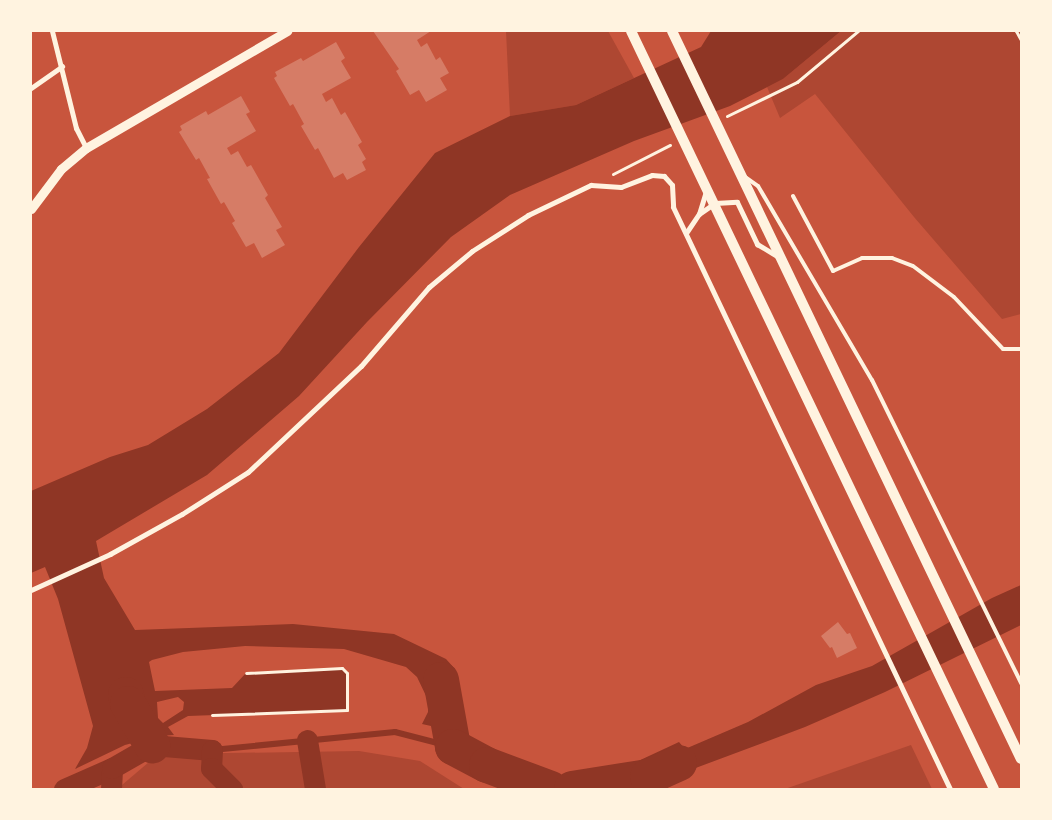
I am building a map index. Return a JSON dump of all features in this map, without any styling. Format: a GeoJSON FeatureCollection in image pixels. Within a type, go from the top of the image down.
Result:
{"type":"FeatureCollection","features":[{"type":"Feature","properties":{"kind":"main road"},"geometry":{"type":"LineString","coordinates":[[631,31],[994,789]]}},
{"type":"Feature","properties":{"kind":"main road"},"geometry":{"type":"LineString","coordinates":[[672,31],[1021,759]]}},
{"type":"Feature","properties":{"kind":"street"},"geometry":{"type":"LineString","coordinates":[[52,31],[76,128],[86,148]]}},
{"type":"Feature","properties":{"kind":"street"},"geometry":{"type":"LineString","coordinates":[[31,209],[61,169],[86,148],[287,31]]}},
{"type":"Feature","properties":{"kind":"street"},"geometry":{"type":"LineString","coordinates":[[31,88],[62,66]]}},
{"type":"Feature","properties":{"kind":"street"},"geometry":{"type":"LineString","coordinates":[[31,590],[110,554],[182,514],[248,472],[361,366],[429,287],[472,251],[528,214],[591,185],[621,187],[652,175],[664,176],[672,185],[673,207],[950,789]]}},
{"type":"Feature","properties":{"kind":"street"},"geometry":{"type":"LineString","coordinates":[[686,234],[699,214],[707,188]]}},
{"type":"Feature","properties":{"kind":"street"},"geometry":{"type":"LineString","coordinates":[[699,214],[714,203],[737,202],[757,244],[780,257]]}},
{"type":"Feature","properties":{"kind":"lane"},"geometry":{"type":"LineString","coordinates":[[741,174],[758,186],[872,380],[1021,683]]}},
{"type":"Feature","properties":{"kind":"lane"},"geometry":{"type":"LineString","coordinates":[[794,196],[833,271],[862,258],[892,258],[913,266],[954,298],[1004,349],[1021,349]]}},
{"type":"Feature","properties":{"kind":"path"},"geometry":{"type":"LineString","coordinates":[[797,82],[858,31]]}},
{"type":"Feature","properties":{"kind":"path"},"geometry":{"type":"LineString","coordinates":[[1016,31],[1021,40]]}},
{"type":"Feature","properties":{"kind":"path"},"geometry":{"type":"LineString","coordinates":[[212,715],[347,710],[347,673],[342,668],[246,673]]}},
{"type":"Feature","properties":{"kind":"shaded area"},"geometry":{"type":"Polygon","coordinates":[[[506,31],[608,31],[634,78],[576,105],[510,116],[506,31]]]}},
{"type":"Feature","properties":{"kind":"shaded area"},"geometry":{"type":"Polygon","coordinates":[[[711,31],[841,31],[783,79],[730,106],[634,141],[510,195],[451,237],[367,322],[299,396],[207,475],[96,541],[104,578],[135,630],[293,624],[394,634],[446,659],[455,669],[460,721],[467,734],[422,724],[428,712],[428,700],[417,677],[406,667],[344,649],[245,646],[183,652],[152,660],[149,662],[155,691],[232,688],[246,673],[342,668],[347,673],[347,710],[188,716],[168,727],[174,735],[159,736],[125,745],[75,769],[87,748],[93,726],[58,599],[45,567],[31,573],[31,491],[110,457],[148,445],[207,409],[279,353],[359,247],[435,153],[510,116],[576,105],[701,47],[711,31]],[[178,697],[157,702],[158,718],[163,723],[183,710],[184,702],[178,697]]]}},
{"type":"Feature","properties":{"kind":"shaded area"},"geometry":{"type":"Polygon","coordinates":[[[841,31],[1021,31],[1021,314],[1002,319],[914,217],[815,94],[780,118],[767,87],[783,79],[841,31]]]}},
{"type":"Feature","properties":{"kind":"shaded area"},"geometry":{"type":"Polygon","coordinates":[[[1021,585],[1021,625],[885,692],[805,727],[693,769],[665,789],[642,789],[621,769],[679,742],[685,749],[748,722],[816,685],[872,666],[992,598],[1021,585]]]}},
{"type":"Feature","properties":{"kind":"shaded area"},"geometry":{"type":"Polygon","coordinates":[[[911,745],[932,789],[785,789],[911,745]]]}},
{"type":"Feature","properties":{"kind":"shaded area"},"geometry":{"type":"Polygon","coordinates":[[[359,751],[420,761],[464,789],[122,789],[122,785],[149,762],[166,754],[359,751]]]}},
{"type":"Feature","properties":{"kind":"building"},"geometry":{"type":"Polygon","coordinates":[[[373,31],[431,31],[417,40],[421,47],[427,43],[436,60],[440,57],[449,73],[440,78],[447,90],[426,102],[419,90],[410,95],[396,71],[399,69],[373,31]]]}},
{"type":"Feature","properties":{"kind":"building"},"geometry":{"type":"Polygon","coordinates":[[[336,42],[345,58],[341,61],[351,78],[322,94],[326,102],[332,98],[341,115],[345,112],[362,142],[358,145],[366,159],[362,162],[366,170],[347,180],[343,173],[334,178],[318,148],[315,150],[301,126],[304,124],[293,104],[290,106],[274,78],[277,76],[275,72],[301,58],[303,61],[336,42]]]}},
{"type":"Feature","properties":{"kind":"building"},"geometry":{"type":"Polygon","coordinates":[[[241,96],[250,112],[246,114],[256,131],[227,148],[231,155],[238,151],[247,167],[251,165],[268,195],[265,198],[282,227],[276,230],[285,245],[262,258],[254,243],[246,247],[232,223],[235,221],[224,202],[221,204],[207,179],[210,178],[199,158],[196,160],[179,132],[182,130],[180,126],[206,111],[208,115],[241,96]]]}},
{"type":"Feature","properties":{"kind":"building"},"geometry":{"type":"Polygon","coordinates":[[[838,622],[847,634],[850,633],[857,648],[837,658],[832,647],[830,648],[821,636],[838,622]]]}},
{"type":"Feature","properties":{"kind":"waterway"},"geometry":{"type":"LineString","coordinates":[[441,680],[453,747],[487,765],[551,789]]}},
{"type":"Feature","properties":{"kind":"waterway"},"geometry":{"type":"LineString","coordinates":[[126,695],[128,704],[152,745]]}},
{"type":"Feature","properties":{"kind":"waterway"},"geometry":{"type":"LineString","coordinates":[[212,750],[395,732],[453,747]]}},
{"type":"Feature","properties":{"kind":"waterway"},"geometry":{"type":"LineString","coordinates":[[307,740],[315,789]]}},
{"type":"Feature","properties":{"kind":"waterway"},"geometry":{"type":"LineString","coordinates":[[111,789],[112,768],[152,745],[212,750],[211,768],[232,789]]}},
{"type":"Feature","properties":{"kind":"waterway"},"geometry":{"type":"LineString","coordinates":[[572,789],[648,777],[679,763]]}},
{"type":"Feature","properties":{"kind":"waterway"},"geometry":{"type":"LineString","coordinates":[[64,789],[112,768]]}},
{"type":"Feature","properties":{"kind":"waterway"},"geometry":{"type":"LineString","coordinates":[[634,779],[635,789]]}}]}
